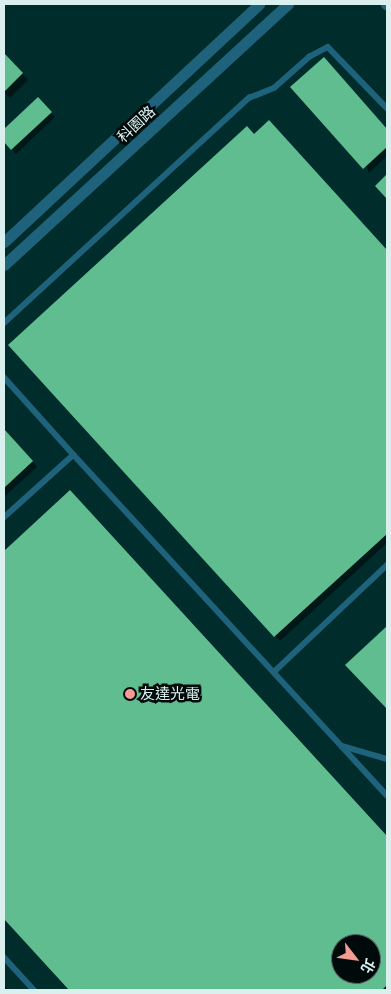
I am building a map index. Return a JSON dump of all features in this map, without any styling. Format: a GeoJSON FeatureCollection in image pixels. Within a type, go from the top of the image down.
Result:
{"type":"FeatureCollection","features":[{"type":"Feature","properties":{"kind":"street","name":"科園路"},"geometry":{"type":"LineString","coordinates":[[4,242],[259,4]]}},
{"type":"Feature","properties":{"kind":"street","name":"科園路"},"geometry":{"type":"LineString","coordinates":[[4,265],[288,4]]}},
{"type":"Feature","properties":{"kind":"lane"},"geometry":{"type":"LineString","coordinates":[[4,323],[249,98],[274,88],[309,57],[328,47],[387,108]]}},
{"type":"Feature","properties":{"kind":"lane"},"geometry":{"type":"LineString","coordinates":[[4,377],[387,795]]}},
{"type":"Feature","properties":{"kind":"lane"},"geometry":{"type":"LineString","coordinates":[[4,518],[74,455]]}},
{"type":"Feature","properties":{"kind":"lane"},"geometry":{"type":"LineString","coordinates":[[274,672],[387,565]]}},
{"type":"Feature","properties":{"kind":"lane"},"geometry":{"type":"LineString","coordinates":[[341,745],[387,759]]}},
{"type":"Feature","properties":{"kind":"lane"},"geometry":{"type":"LineString","coordinates":[[4,956],[34,990]]}},
{"type":"Feature","properties":{"kind":"shaded area","name":"友達光電"},"geometry":{"type":"Polygon","coordinates":[[[4,4],[387,4],[387,990],[4,990],[4,4]]]}},
{"type":"Feature","properties":{"kind":"building"},"geometry":{"type":"Polygon","coordinates":[[[4,53],[23,73],[4,92],[4,53]]]}},
{"type":"Feature","properties":{"kind":"building"},"geometry":{"type":"Polygon","coordinates":[[[324,57],[387,129],[387,147],[363,169],[290,87],[324,57]]]}},
{"type":"Feature","properties":{"kind":"building"},"geometry":{"type":"Polygon","coordinates":[[[38,97],[52,112],[11,150],[4,142],[4,129],[38,97]]]}},
{"type":"Feature","properties":{"kind":"building"},"geometry":{"type":"Polygon","coordinates":[[[269,120],[387,250],[387,534],[274,637],[8,345],[247,126],[254,134],[269,120]]]}},
{"type":"Feature","properties":{"kind":"building"},"geometry":{"type":"Polygon","coordinates":[[[387,174],[387,199],[375,186],[387,174]]]}},
{"type":"Feature","properties":{"kind":"building"},"geometry":{"type":"Polygon","coordinates":[[[4,429],[33,461],[4,488],[4,429]]]}},
{"type":"Feature","properties":{"kind":"building","name":"友達光電"},"geometry":{"type":"Polygon","coordinates":[[[70,490],[387,836],[387,985],[382,990],[69,990],[4,919],[4,551],[70,490]]]}},
{"type":"Feature","properties":{"kind":"building"},"geometry":{"type":"Polygon","coordinates":[[[387,626],[387,709],[345,665],[387,626]]]}},
{"type":"Feature","properties":{"kind":"place","name":"友達光電"},"geometry":{"type":"Point","coordinates":[130,694]}}]}
